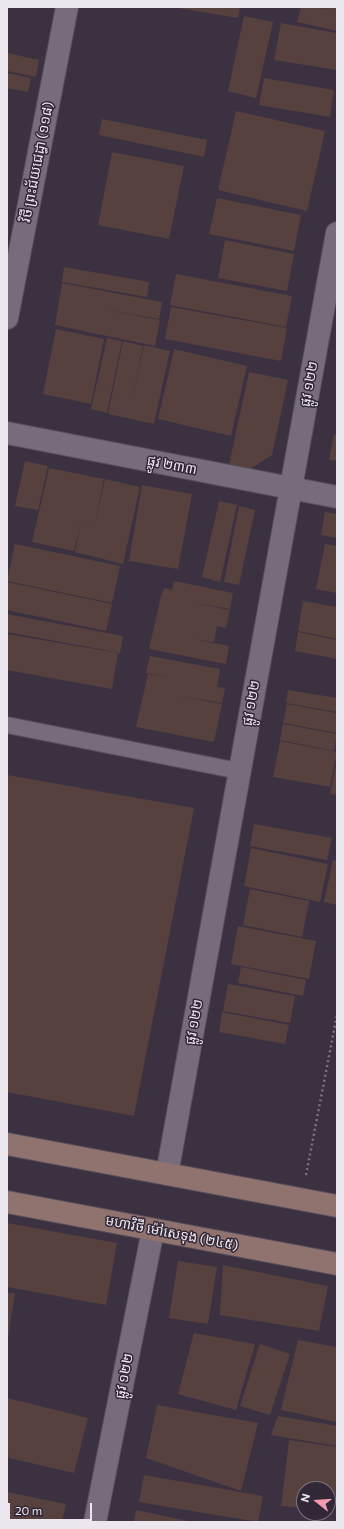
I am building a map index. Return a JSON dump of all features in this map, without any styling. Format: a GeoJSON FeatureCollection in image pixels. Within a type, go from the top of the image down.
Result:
{"type":"FeatureCollection","features":[{"type":"Feature","properties":{"kind":"main road"},"geometry":{"type":"LineString","coordinates":[[7,1144],[337,1206]]}},
{"type":"Feature","properties":{"kind":"main road","name":"មហាវិថី ម៉ៅសេទុង (២៤៥)"},"geometry":{"type":"LineString","coordinates":[[7,1202],[337,1264]]}},
{"type":"Feature","properties":{"kind":"street","name":"វិថី ព្រះជ័យជេដ្ធា (១១៨)"},"geometry":{"type":"LineString","coordinates":[[7,318],[67,7]]}},
{"type":"Feature","properties":{"kind":"street","name":"ផ្លូវ ១២២"},"geometry":{"type":"LineString","coordinates":[[167,1174],[337,233]]}},
{"type":"Feature","properties":{"kind":"street","name":"ផ្លូវ ២៣៣"},"geometry":{"type":"LineString","coordinates":[[7,433],[337,497]]}},
{"type":"Feature","properties":{"kind":"street","name":"ផ្លូវ ១២២"},"geometry":{"type":"LineString","coordinates":[[95,1522],[153,1230]]}},
{"type":"Feature","properties":{"kind":"lane"},"geometry":{"type":"LineString","coordinates":[[7,725],[239,770]]}},
{"type":"Feature","properties":{"kind":"path"},"geometry":{"type":"LineString","coordinates":[[301,1199],[337,1015]]}},
{"type":"Feature","properties":{"kind":"building"},"geometry":{"type":"Polygon","coordinates":[[[172,7],[240,7],[238,18],[172,7]]]}},
{"type":"Feature","properties":{"kind":"building"},"geometry":{"type":"Polygon","coordinates":[[[301,7],[314,7],[337,12],[337,31],[297,22],[301,7]]]}},
{"type":"Feature","properties":{"kind":"building"},"geometry":{"type":"Polygon","coordinates":[[[337,7],[337,12],[321,8],[337,7]]]}},
{"type":"Feature","properties":{"kind":"building"},"geometry":{"type":"Polygon","coordinates":[[[244,16],[273,22],[256,98],[228,91],[244,16]]]}},
{"type":"Feature","properties":{"kind":"building"},"geometry":{"type":"Polygon","coordinates":[[[281,23],[337,33],[337,70],[274,60],[281,23]]]}},
{"type":"Feature","properties":{"kind":"building"},"geometry":{"type":"Polygon","coordinates":[[[7,53],[39,60],[36,77],[7,71],[7,53]]]}},
{"type":"Feature","properties":{"kind":"building"},"geometry":{"type":"Polygon","coordinates":[[[7,73],[31,78],[28,92],[7,88],[7,73]]]}},
{"type":"Feature","properties":{"kind":"building"},"geometry":{"type":"Polygon","coordinates":[[[264,78],[334,90],[330,117],[259,105],[264,78]]]}},
{"type":"Feature","properties":{"kind":"building"},"geometry":{"type":"Polygon","coordinates":[[[236,111],[325,131],[307,211],[218,190],[236,111]]]}},
{"type":"Feature","properties":{"kind":"building"},"geometry":{"type":"Polygon","coordinates":[[[102,119],[207,140],[204,157],[99,135],[102,119]]]}},
{"type":"Feature","properties":{"kind":"building"},"geometry":{"type":"Polygon","coordinates":[[[112,152],[184,166],[169,239],[98,225],[112,152]]]}},
{"type":"Feature","properties":{"kind":"building"},"geometry":{"type":"Polygon","coordinates":[[[217,198],[301,215],[294,251],[209,234],[217,198]]]}},
{"type":"Feature","properties":{"kind":"building"},"geometry":{"type":"Polygon","coordinates":[[[225,240],[294,254],[287,291],[218,278],[225,240]]]}},
{"type":"Feature","properties":{"kind":"building"},"geometry":{"type":"Polygon","coordinates":[[[64,267],[149,282],[147,297],[62,282],[64,267]]]}},
{"type":"Feature","properties":{"kind":"building"},"geometry":{"type":"Polygon","coordinates":[[[176,274],[292,296],[286,327],[170,305],[176,274]]]}},
{"type":"Feature","properties":{"kind":"building"},"geometry":{"type":"Polygon","coordinates":[[[62,283],[162,302],[159,319],[102,309],[160,320],[155,346],[55,325],[62,283]]]}},
{"type":"Feature","properties":{"kind":"building"},"geometry":{"type":"Polygon","coordinates":[[[171,307],[287,328],[281,361],[165,339],[171,307]]]}},
{"type":"Feature","properties":{"kind":"building"},"geometry":{"type":"Polygon","coordinates":[[[56,329],[104,339],[91,404],[43,394],[56,329]]]}},
{"type":"Feature","properties":{"kind":"building"},"geometry":{"type":"Polygon","coordinates":[[[107,338],[122,341],[107,413],[91,409],[107,338]]]}},
{"type":"Feature","properties":{"kind":"building"},"geometry":{"type":"Polygon","coordinates":[[[123,341],[143,346],[132,399],[144,345],[170,351],[154,424],[108,414],[123,341]]]}},
{"type":"Feature","properties":{"kind":"building"},"geometry":{"type":"Polygon","coordinates":[[[174,349],[247,366],[231,436],[158,419],[174,349]]]}},
{"type":"Feature","properties":{"kind":"building"},"geometry":{"type":"Polygon","coordinates":[[[249,372],[288,380],[272,455],[250,469],[229,465],[249,372]]]}},
{"type":"Feature","properties":{"kind":"building"},"geometry":{"type":"Polygon","coordinates":[[[334,434],[337,435],[337,461],[329,460],[334,434]]]}},
{"type":"Feature","properties":{"kind":"building"},"geometry":{"type":"Polygon","coordinates":[[[25,461],[48,466],[38,510],[15,506],[25,461]]]}},
{"type":"Feature","properties":{"kind":"building"},"geometry":{"type":"Polygon","coordinates":[[[49,468],[104,479],[94,528],[105,479],[140,487],[123,564],[75,552],[81,521],[74,551],[32,542],[49,468]]]}},
{"type":"Feature","properties":{"kind":"building"},"geometry":{"type":"Polygon","coordinates":[[[142,485],[192,494],[178,569],[129,561],[142,485]]]}},
{"type":"Feature","properties":{"kind":"building"},"geometry":{"type":"Polygon","coordinates":[[[219,501],[237,505],[220,582],[202,577],[219,501]]]}},
{"type":"Feature","properties":{"kind":"building"},"geometry":{"type":"Polygon","coordinates":[[[239,506],[255,510],[239,585],[224,582],[239,506]]]}},
{"type":"Feature","properties":{"kind":"building"},"geometry":{"type":"Polygon","coordinates":[[[325,512],[337,514],[337,538],[321,535],[325,512]]]}},
{"type":"Feature","properties":{"kind":"building"},"geometry":{"type":"Polygon","coordinates":[[[15,544],[120,566],[112,603],[7,581],[15,544]]]}},
{"type":"Feature","properties":{"kind":"building"},"geometry":{"type":"Polygon","coordinates":[[[325,544],[337,546],[337,593],[316,589],[325,544]]]}},
{"type":"Feature","properties":{"kind":"building"},"geometry":{"type":"Polygon","coordinates":[[[174,581],[233,593],[230,609],[190,602],[230,610],[226,628],[217,626],[214,642],[194,639],[229,646],[226,664],[149,649],[161,596],[164,588],[172,590],[174,581]]]}},
{"type":"Feature","properties":{"kind":"building"},"geometry":{"type":"Polygon","coordinates":[[[7,582],[112,604],[106,631],[7,610],[7,582]]]}},
{"type":"Feature","properties":{"kind":"building"},"geometry":{"type":"Polygon","coordinates":[[[303,601],[337,607],[337,639],[298,631],[303,601]]]}},
{"type":"Feature","properties":{"kind":"building"},"geometry":{"type":"Polygon","coordinates":[[[7,614],[123,636],[120,653],[7,632],[7,614]]]}},
{"type":"Feature","properties":{"kind":"building"},"geometry":{"type":"Polygon","coordinates":[[[298,632],[337,640],[337,659],[295,651],[298,632]]]}},
{"type":"Feature","properties":{"kind":"building"},"geometry":{"type":"Polygon","coordinates":[[[7,634],[118,653],[112,689],[7,670],[7,634]]]}},
{"type":"Feature","properties":{"kind":"building"},"geometry":{"type":"Polygon","coordinates":[[[150,656],[220,669],[217,687],[225,688],[222,703],[178,696],[222,704],[214,742],[136,727],[148,674],[169,677],[146,673],[150,656]]]}},
{"type":"Feature","properties":{"kind":"building"},"geometry":{"type":"Polygon","coordinates":[[[288,690],[337,698],[337,712],[286,703],[288,690]]]}},
{"type":"Feature","properties":{"kind":"building"},"geometry":{"type":"Polygon","coordinates":[[[287,704],[337,713],[337,733],[283,723],[287,704]]]}},
{"type":"Feature","properties":{"kind":"building"},"geometry":{"type":"Polygon","coordinates":[[[283,724],[337,734],[334,751],[280,740],[283,724]]]}},
{"type":"Feature","properties":{"kind":"building"},"geometry":{"type":"Polygon","coordinates":[[[280,741],[337,752],[330,787],[273,777],[280,741]]]}},
{"type":"Feature","properties":{"kind":"building"},"geometry":{"type":"Polygon","coordinates":[[[337,765],[337,795],[330,794],[337,765]]]}},
{"type":"Feature","properties":{"kind":"building"},"geometry":{"type":"Polygon","coordinates":[[[7,775],[194,808],[134,1116],[7,1092],[7,775]]]}},
{"type":"Feature","properties":{"kind":"building"},"geometry":{"type":"Polygon","coordinates":[[[254,824],[332,838],[327,860],[250,846],[254,824]]]}},
{"type":"Feature","properties":{"kind":"building"},"geometry":{"type":"Polygon","coordinates":[[[251,848],[328,864],[320,902],[244,886],[251,848]]]}},
{"type":"Feature","properties":{"kind":"building"},"geometry":{"type":"Polygon","coordinates":[[[333,860],[337,861],[337,905],[324,902],[333,860]]]}},
{"type":"Feature","properties":{"kind":"building"},"geometry":{"type":"Polygon","coordinates":[[[250,889],[309,901],[302,937],[243,925],[250,889]]]}},
{"type":"Feature","properties":{"kind":"building"},"geometry":{"type":"Polygon","coordinates":[[[238,926],[316,941],[309,979],[231,964],[238,926]]]}},
{"type":"Feature","properties":{"kind":"building"},"geometry":{"type":"Polygon","coordinates":[[[241,967],[306,980],[303,996],[238,983],[241,967]]]}},
{"type":"Feature","properties":{"kind":"building"},"geometry":{"type":"Polygon","coordinates":[[[228,984],[295,996],[290,1023],[223,1011],[228,984]]]}},
{"type":"Feature","properties":{"kind":"building"},"geometry":{"type":"Polygon","coordinates":[[[222,1012],[289,1025],[285,1044],[219,1032],[222,1012]]]}},
{"type":"Feature","properties":{"kind":"building"},"geometry":{"type":"Polygon","coordinates":[[[7,1223],[117,1243],[106,1305],[7,1287],[7,1223]]]}},
{"type":"Feature","properties":{"kind":"building"},"geometry":{"type":"Polygon","coordinates":[[[178,1261],[217,1267],[208,1324],[169,1318],[178,1261]]]}},
{"type":"Feature","properties":{"kind":"building"},"geometry":{"type":"Polygon","coordinates":[[[223,1265],[328,1286],[319,1331],[220,1315],[223,1265]]]}},
{"type":"Feature","properties":{"kind":"building"},"geometry":{"type":"Polygon","coordinates":[[[7,1293],[15,1293],[8,1338],[7,1338],[7,1293]]]}},
{"type":"Feature","properties":{"kind":"building"},"geometry":{"type":"Polygon","coordinates":[[[194,1333],[255,1344],[236,1410],[178,1394],[194,1333]]]}},
{"type":"Feature","properties":{"kind":"building"},"geometry":{"type":"Polygon","coordinates":[[[298,1340],[337,1347],[337,1422],[281,1410],[298,1340]]]}},
{"type":"Feature","properties":{"kind":"building"},"geometry":{"type":"Polygon","coordinates":[[[260,1344],[290,1354],[270,1415],[240,1406],[260,1344]]]}},
{"type":"Feature","properties":{"kind":"building"},"geometry":{"type":"Polygon","coordinates":[[[7,1398],[88,1418],[74,1473],[9,1458],[7,1450],[7,1398]]]}},
{"type":"Feature","properties":{"kind":"building"},"geometry":{"type":"Polygon","coordinates":[[[157,1405],[258,1423],[241,1491],[146,1458],[157,1405]]]}},
{"type":"Feature","properties":{"kind":"building"},"geometry":{"type":"Polygon","coordinates":[[[278,1416],[337,1426],[337,1446],[271,1435],[278,1416]]]}},
{"type":"Feature","properties":{"kind":"building"},"geometry":{"type":"Polygon","coordinates":[[[289,1440],[337,1447],[336,1492],[336,1481],[296,1481],[296,1507],[281,1506],[289,1440]]]}},
{"type":"Feature","properties":{"kind":"building"},"geometry":{"type":"Polygon","coordinates":[[[144,1475],[263,1496],[258,1522],[139,1502],[144,1475]]]}},
{"type":"Feature","properties":{"kind":"building"},"geometry":{"type":"Polygon","coordinates":[[[7,1492],[66,1504],[62,1522],[7,1522],[7,1492]]]}},
{"type":"Feature","properties":{"kind":"building"},"geometry":{"type":"Polygon","coordinates":[[[136,1510],[188,1521],[188,1522],[134,1522],[136,1510]]]}}]}
